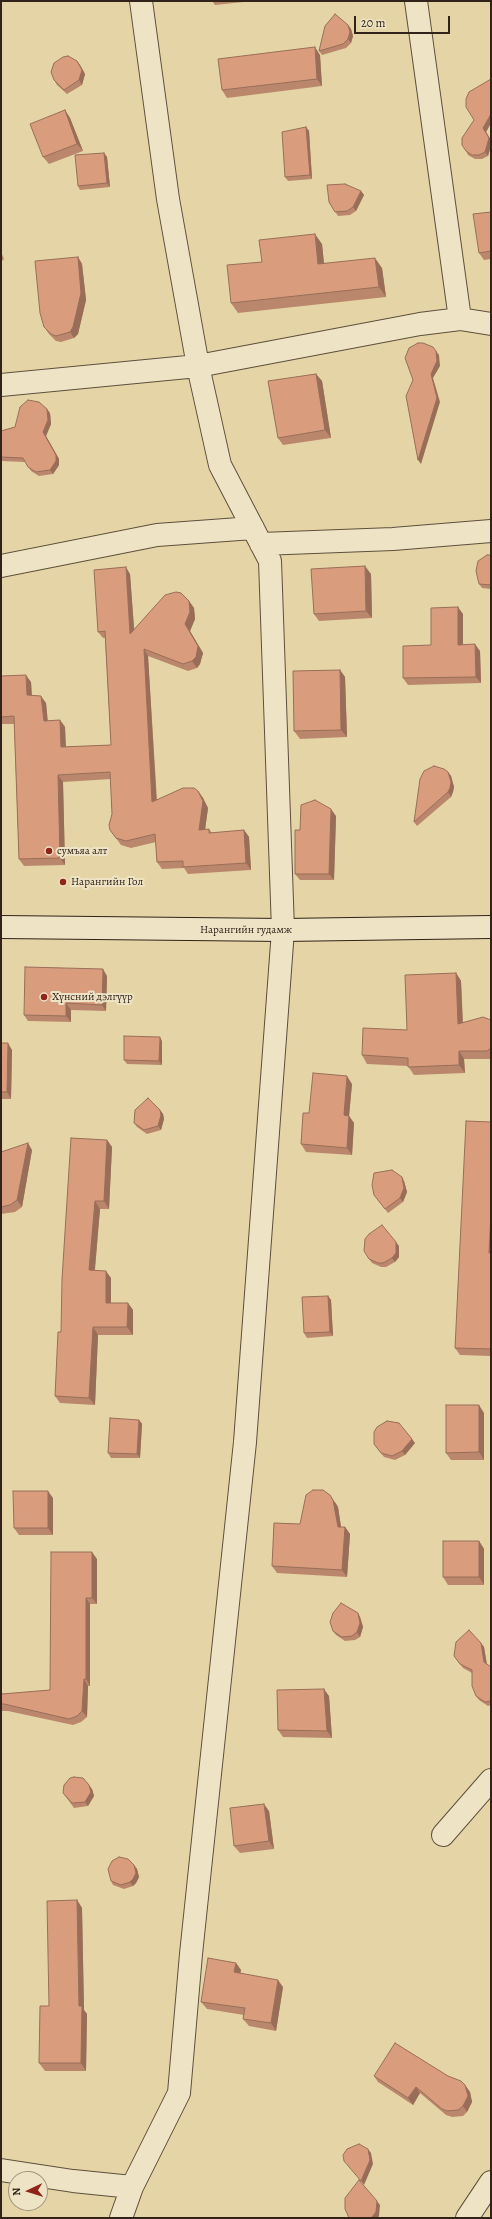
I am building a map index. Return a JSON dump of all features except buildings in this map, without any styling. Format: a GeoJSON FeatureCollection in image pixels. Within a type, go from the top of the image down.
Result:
{"type":"FeatureCollection","features":[{"type":"Feature","properties":{"kind":"street"},"geometry":{"type":"LineString","coordinates":[[121,2218],[132,2187],[179,2092],[191,1954],[245,1442],[283,930],[270,561],[220,464],[198,366],[168,199],[141,1]]}},
{"type":"Feature","properties":{"kind":"street"},"geometry":{"type":"LineString","coordinates":[[416,1],[460,319]]}},
{"type":"Feature","properties":{"kind":"street"},"geometry":{"type":"LineString","coordinates":[[1,385],[198,366],[420,324],[460,319],[491,324]]}},
{"type":"Feature","properties":{"kind":"street"},"geometry":{"type":"LineString","coordinates":[[1,566],[156,535],[393,539],[491,532]]}},
{"type":"Feature","properties":{"kind":"street","name":"Нарангийн гудамж"},"geometry":{"type":"LineString","coordinates":[[1,927],[283,930],[491,926]]}},
{"type":"Feature","properties":{"kind":"street"},"geometry":{"type":"LineString","coordinates":[[443,1836],[491,1780]]}},
{"type":"Feature","properties":{"kind":"street"},"geometry":{"type":"LineString","coordinates":[[1,2170],[73,2181],[132,2187]]}},
{"type":"Feature","properties":{"kind":"street"},"geometry":{"type":"LineString","coordinates":[[467,2218],[491,2182]]}},
{"type":"Feature","properties":{"kind":"place","name":"сумъяа алт"},"geometry":{"type":"Point","coordinates":[49,851]}},
{"type":"Feature","properties":{"kind":"place","name":"Нарангийн Гол"},"geometry":{"type":"Point","coordinates":[63,882]}},
{"type":"Feature","properties":{"kind":"place","name":"Хүнсний дэлгүүр"},"geometry":{"type":"Point","coordinates":[44,997]}}]}
